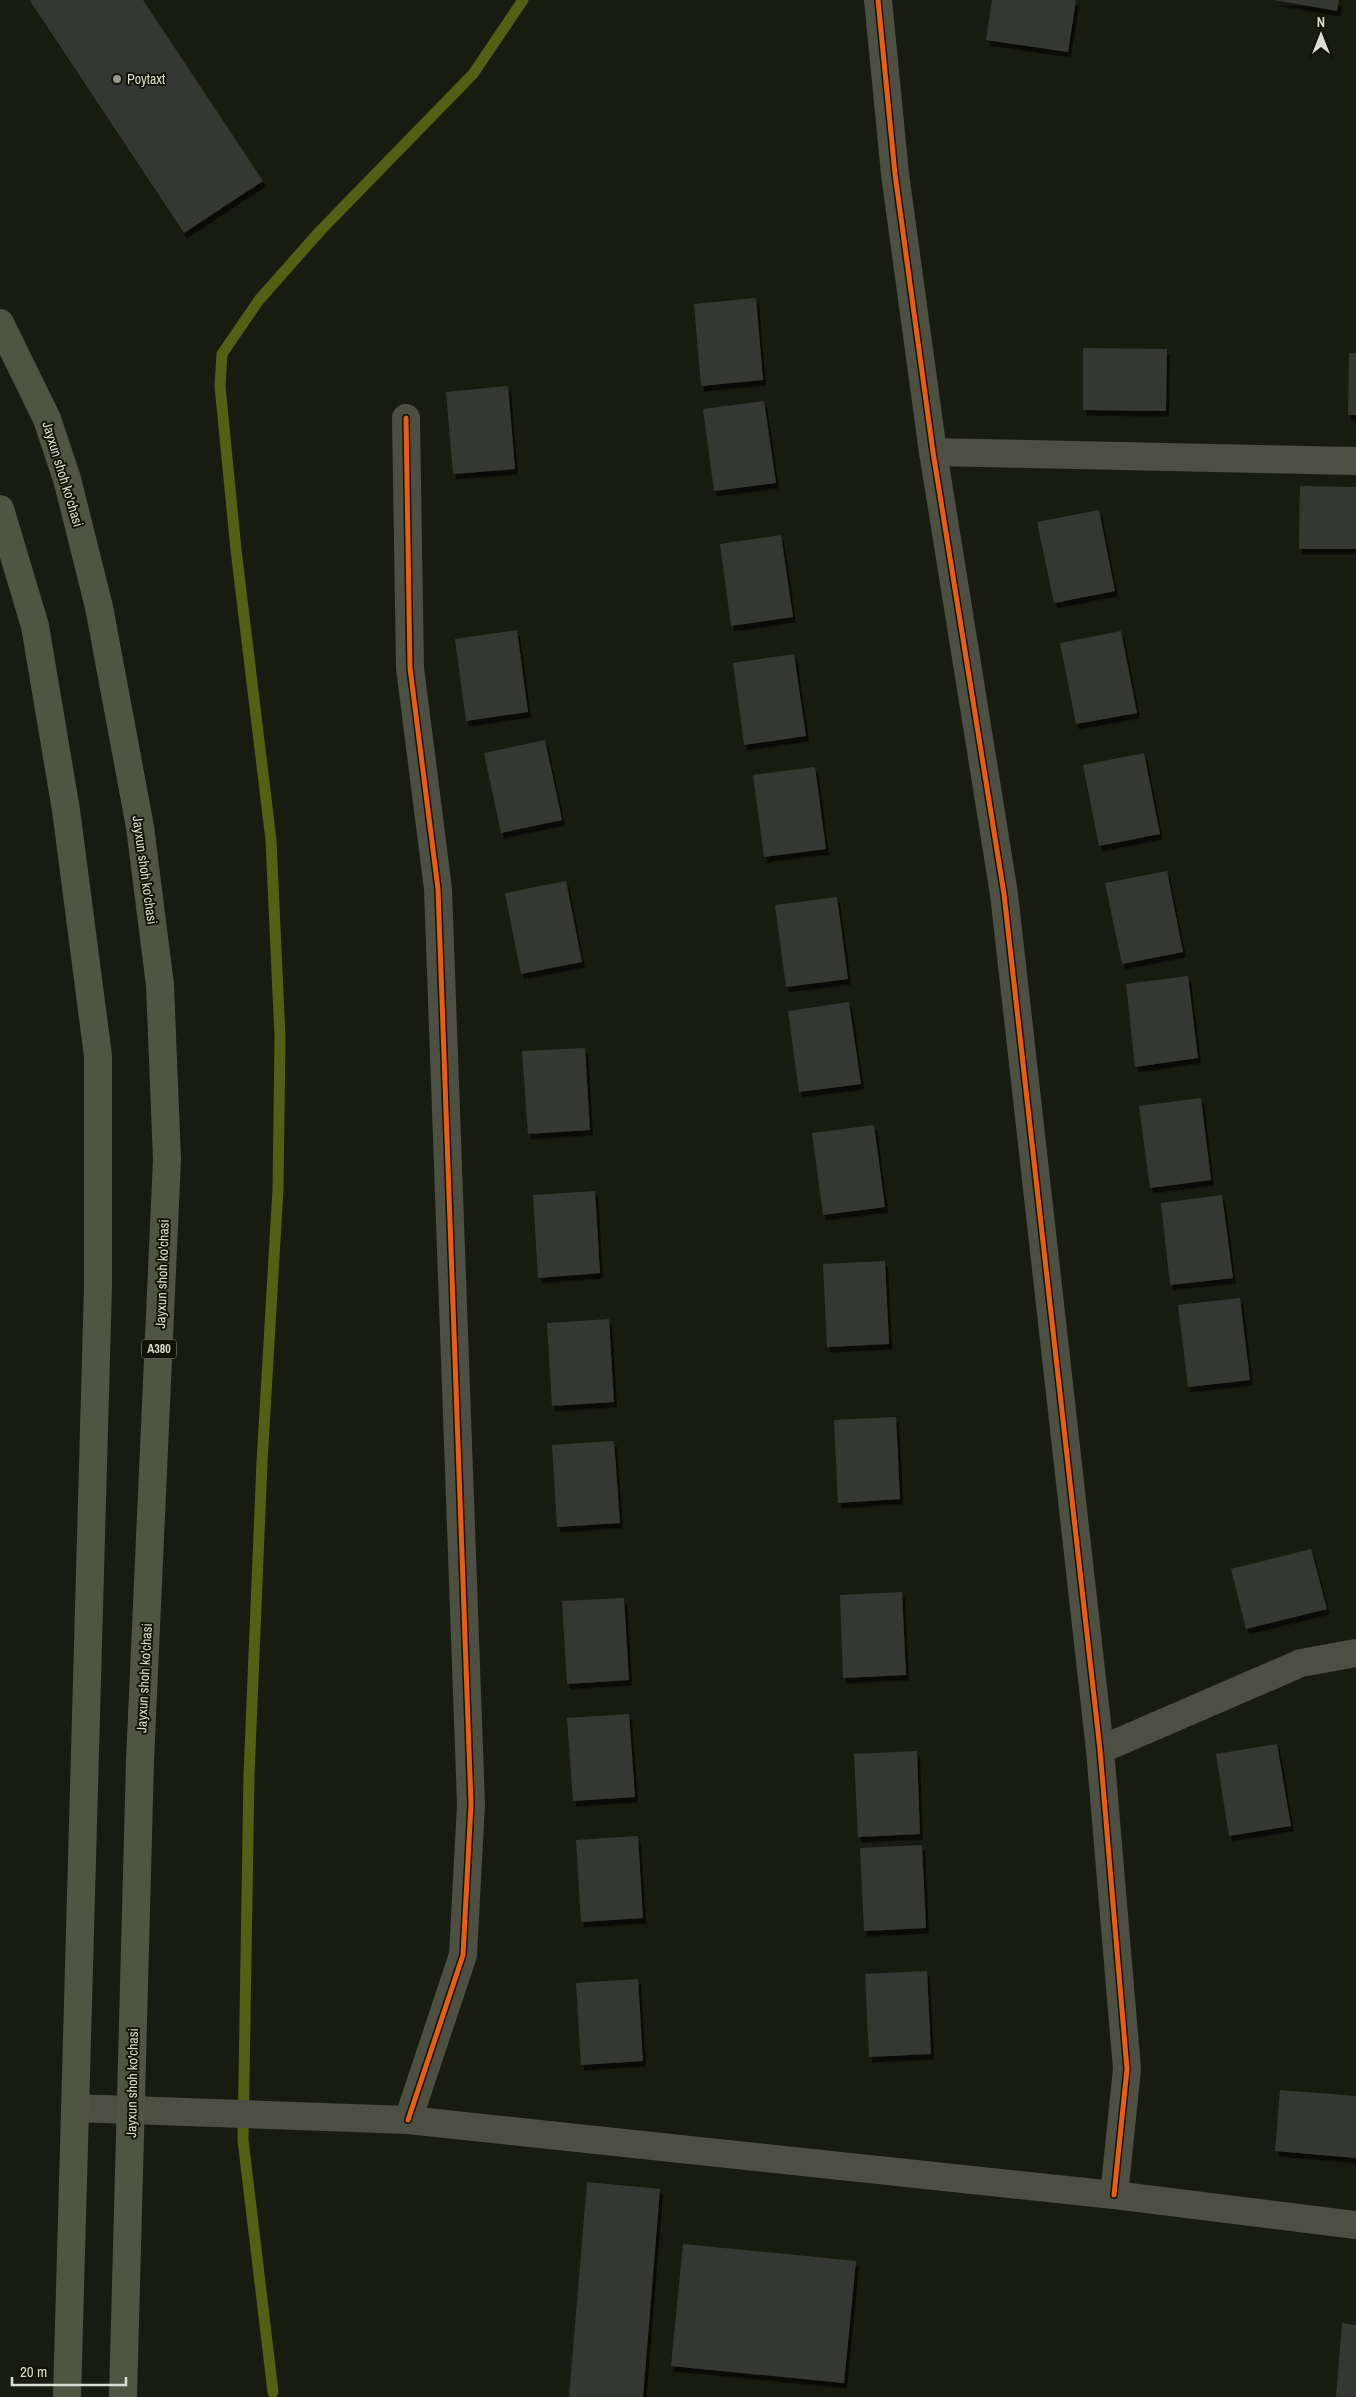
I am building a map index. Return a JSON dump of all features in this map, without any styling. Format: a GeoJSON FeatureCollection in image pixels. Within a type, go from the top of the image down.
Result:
{"type":"FeatureCollection","features":[{"type":"Feature","properties":{"kind":"highway","name":"Jayxun shoh ko'chasi"},"geometry":{"type":"LineString","coordinates":[[0,323],[47,419],[67,479],[99,607],[140,826],[160,985],[167,1158],[140,1762],[123,2397]]}},
{"type":"Feature","properties":{"kind":"highway"},"geometry":{"type":"LineString","coordinates":[[0,509],[35,626],[66,810],[98,1056],[98,1286],[68,2397]]}},
{"type":"Feature","properties":{"kind":"street"},"geometry":{"type":"LineString","coordinates":[[878,0],[895,174],[933,452],[1004,894],[1100,1750],[1127,2069],[1114,2195]]}},
{"type":"Feature","properties":{"kind":"street"},"geometry":{"type":"LineString","coordinates":[[406,418],[410,668],[438,889],[471,1804],[463,1955],[408,2120]]}},
{"type":"Feature","properties":{"kind":"street"},"geometry":{"type":"LineString","coordinates":[[933,452],[1356,461]]}},
{"type":"Feature","properties":{"kind":"street"},"geometry":{"type":"LineString","coordinates":[[1100,1750],[1301,1663],[1356,1653]]}},
{"type":"Feature","properties":{"kind":"street"},"geometry":{"type":"LineString","coordinates":[[75,2108],[408,2120],[1114,2195],[1356,2226]]}},
{"type":"Feature","properties":{"kind":"building"},"geometry":{"type":"Polygon","coordinates":[[[143,0],[263,181],[184,233],[30,1],[143,0]]]}},
{"type":"Feature","properties":{"kind":"building"},"geometry":{"type":"Polygon","coordinates":[[[992,0],[1076,0],[1068,52],[986,40],[992,0]]]}},
{"type":"Feature","properties":{"kind":"building"},"geometry":{"type":"Polygon","coordinates":[[[1274,0],[1339,0],[1337,11],[1274,0]]]}},
{"type":"Feature","properties":{"kind":"building"},"geometry":{"type":"Polygon","coordinates":[[[756,298],[763,380],[701,386],[694,304],[756,298]]]}},
{"type":"Feature","properties":{"kind":"building"},"geometry":{"type":"Polygon","coordinates":[[[1083,348],[1167,349],[1166,411],[1083,410],[1083,348]]]}},
{"type":"Feature","properties":{"kind":"building"},"geometry":{"type":"Polygon","coordinates":[[[1349,353],[1356,353],[1356,415],[1348,415],[1349,353]]]}},
{"type":"Feature","properties":{"kind":"building"},"geometry":{"type":"Polygon","coordinates":[[[508,386],[515,469],[453,474],[446,392],[508,386]]]}},
{"type":"Feature","properties":{"kind":"building"},"geometry":{"type":"Polygon","coordinates":[[[764,401],[776,483],[714,491],[703,409],[764,401]]]}},
{"type":"Feature","properties":{"kind":"building"},"geometry":{"type":"Polygon","coordinates":[[[1300,486],[1356,487],[1356,549],[1299,549],[1300,486]]]}},
{"type":"Feature","properties":{"kind":"building"},"geometry":{"type":"Polygon","coordinates":[[[1099,510],[1115,591],[1054,603],[1037,522],[1099,510]]]}},
{"type":"Feature","properties":{"kind":"building"},"geometry":{"type":"Polygon","coordinates":[[[781,535],[793,617],[731,626],[720,544],[781,535]]]}},
{"type":"Feature","properties":{"kind":"building"},"geometry":{"type":"Polygon","coordinates":[[[517,630],[528,712],[466,721],[455,639],[517,630]]]}},
{"type":"Feature","properties":{"kind":"building"},"geometry":{"type":"Polygon","coordinates":[[[1121,631],[1137,713],[1076,724],[1060,643],[1121,631]]]}},
{"type":"Feature","properties":{"kind":"building"},"geometry":{"type":"Polygon","coordinates":[[[794,654],[806,736],[744,745],[733,663],[794,654]]]}},
{"type":"Feature","properties":{"kind":"building"},"geometry":{"type":"Polygon","coordinates":[[[545,740],[562,820],[501,833],[484,753],[545,740]]]}},
{"type":"Feature","properties":{"kind":"building"},"geometry":{"type":"Polygon","coordinates":[[[1144,753],[1160,834],[1099,846],[1083,765],[1144,753]]]}},
{"type":"Feature","properties":{"kind":"building"},"geometry":{"type":"Polygon","coordinates":[[[815,767],[826,849],[764,857],[753,775],[815,767]]]}},
{"type":"Feature","properties":{"kind":"building"},"geometry":{"type":"Polygon","coordinates":[[[1167,871],[1183,952],[1122,964],[1105,883],[1167,871]]]}},
{"type":"Feature","properties":{"kind":"building"},"geometry":{"type":"Polygon","coordinates":[[[566,881],[582,962],[521,974],[505,893],[566,881]]]}},
{"type":"Feature","properties":{"kind":"building"},"geometry":{"type":"Polygon","coordinates":[[[837,897],[848,979],[786,987],[775,905],[837,897]]]}},
{"type":"Feature","properties":{"kind":"building"},"geometry":{"type":"Polygon","coordinates":[[[1188,976],[1198,1058],[1135,1067],[1126,984],[1188,976]]]}},
{"type":"Feature","properties":{"kind":"building"},"geometry":{"type":"Polygon","coordinates":[[[849,1002],[861,1084],[799,1092],[788,1011],[849,1002]]]}},
{"type":"Feature","properties":{"kind":"building"},"geometry":{"type":"Polygon","coordinates":[[[585,1048],[590,1130],[528,1134],[522,1051],[585,1048]]]}},
{"type":"Feature","properties":{"kind":"building"},"geometry":{"type":"Polygon","coordinates":[[[1201,1098],[1211,1180],[1150,1188],[1139,1106],[1201,1098]]]}},
{"type":"Feature","properties":{"kind":"building"},"geometry":{"type":"Polygon","coordinates":[[[874,1125],[885,1207],[823,1215],[812,1133],[874,1125]]]}},
{"type":"Feature","properties":{"kind":"building"},"geometry":{"type":"Polygon","coordinates":[[[595,1191],[600,1273],[538,1278],[533,1195],[595,1191]]]}},
{"type":"Feature","properties":{"kind":"building"},"geometry":{"type":"Polygon","coordinates":[[[1222,1195],[1233,1278],[1170,1285],[1161,1203],[1222,1195]]]}},
{"type":"Feature","properties":{"kind":"building"},"geometry":{"type":"Polygon","coordinates":[[[885,1261],[889,1344],[827,1347],[823,1264],[885,1261]]]}},
{"type":"Feature","properties":{"kind":"building"},"geometry":{"type":"Polygon","coordinates":[[[1240,1298],[1250,1380],[1188,1387],[1178,1305],[1240,1298]]]}},
{"type":"Feature","properties":{"kind":"building"},"geometry":{"type":"Polygon","coordinates":[[[609,1319],[614,1402],[552,1406],[547,1323],[609,1319]]]}},
{"type":"Feature","properties":{"kind":"building"},"geometry":{"type":"Polygon","coordinates":[[[896,1417],[900,1499],[838,1503],[834,1420],[896,1417]]]}},
{"type":"Feature","properties":{"kind":"building"},"geometry":{"type":"Polygon","coordinates":[[[614,1441],[620,1523],[557,1527],[552,1445],[614,1441]]]}},
{"type":"Feature","properties":{"kind":"building"},"geometry":{"type":"Polygon","coordinates":[[[1311,1549],[1327,1609],[1246,1629],[1231,1569],[1311,1549]]]}},
{"type":"Feature","properties":{"kind":"building"},"geometry":{"type":"Polygon","coordinates":[[[902,1592],[906,1675],[843,1678],[840,1595],[902,1592]]]}},
{"type":"Feature","properties":{"kind":"building"},"geometry":{"type":"Polygon","coordinates":[[[624,1598],[629,1680],[567,1684],[562,1601],[624,1598]]]}},
{"type":"Feature","properties":{"kind":"building"},"geometry":{"type":"Polygon","coordinates":[[[629,1714],[635,1797],[573,1801],[567,1718],[629,1714]]]}},
{"type":"Feature","properties":{"kind":"building"},"geometry":{"type":"Polygon","coordinates":[[[1277,1744],[1291,1826],[1229,1836],[1216,1754],[1277,1744]]]}},
{"type":"Feature","properties":{"kind":"building"},"geometry":{"type":"Polygon","coordinates":[[[917,1751],[920,1834],[858,1837],[854,1754],[917,1751]]]}},
{"type":"Feature","properties":{"kind":"building"},"geometry":{"type":"Polygon","coordinates":[[[638,1836],[643,1918],[581,1922],[576,1840],[638,1836]]]}},
{"type":"Feature","properties":{"kind":"building"},"geometry":{"type":"Polygon","coordinates":[[[922,1845],[926,1928],[864,1931],[860,1848],[922,1845]]]}},
{"type":"Feature","properties":{"kind":"building"},"geometry":{"type":"Polygon","coordinates":[[[927,1971],[931,2054],[869,2057],[865,1974],[927,1971]]]}},
{"type":"Feature","properties":{"kind":"building"},"geometry":{"type":"Polygon","coordinates":[[[638,1979],[643,2061],[581,2065],[576,1983],[638,1979]]]}},
{"type":"Feature","properties":{"kind":"building"},"geometry":{"type":"Polygon","coordinates":[[[1280,2090],[1356,2096],[1356,2158],[1275,2151],[1280,2090]]]}},
{"type":"Feature","properties":{"kind":"building"},"geometry":{"type":"Polygon","coordinates":[[[587,2182],[660,2189],[643,2397],[569,2397],[587,2182]]]}},
{"type":"Feature","properties":{"kind":"building"},"geometry":{"type":"Polygon","coordinates":[[[683,2244],[856,2261],[844,2383],[671,2366],[683,2244]]]}},
{"type":"Feature","properties":{"kind":"building"},"geometry":{"type":"Polygon","coordinates":[[[1342,2323],[1356,2325],[1356,2397],[1336,2397],[1342,2323]]]}},
{"type":"Feature","properties":{"kind":"waterway"},"geometry":{"type":"LineString","coordinates":[[273,2392],[243,2140],[249,1775],[262,1462],[278,1189],[280,1037],[271,840],[236,550],[220,386],[222,354],[259,300],[320,231],[473,74],[523,0]]}},
{"type":"Feature","properties":{"kind":"cycle path"},"geometry":{"type":"LineString","coordinates":[[878,0],[895,174],[933,452],[1004,894],[1100,1750],[1127,2069],[1114,2195]]}},
{"type":"Feature","properties":{"kind":"cycle path"},"geometry":{"type":"LineString","coordinates":[[406,418],[410,668],[438,889],[471,1804],[463,1955],[408,2120]]}},
{"type":"Feature","properties":{"kind":"place","name":"Poytaxt"},"geometry":{"type":"Point","coordinates":[117,79]}}]}
